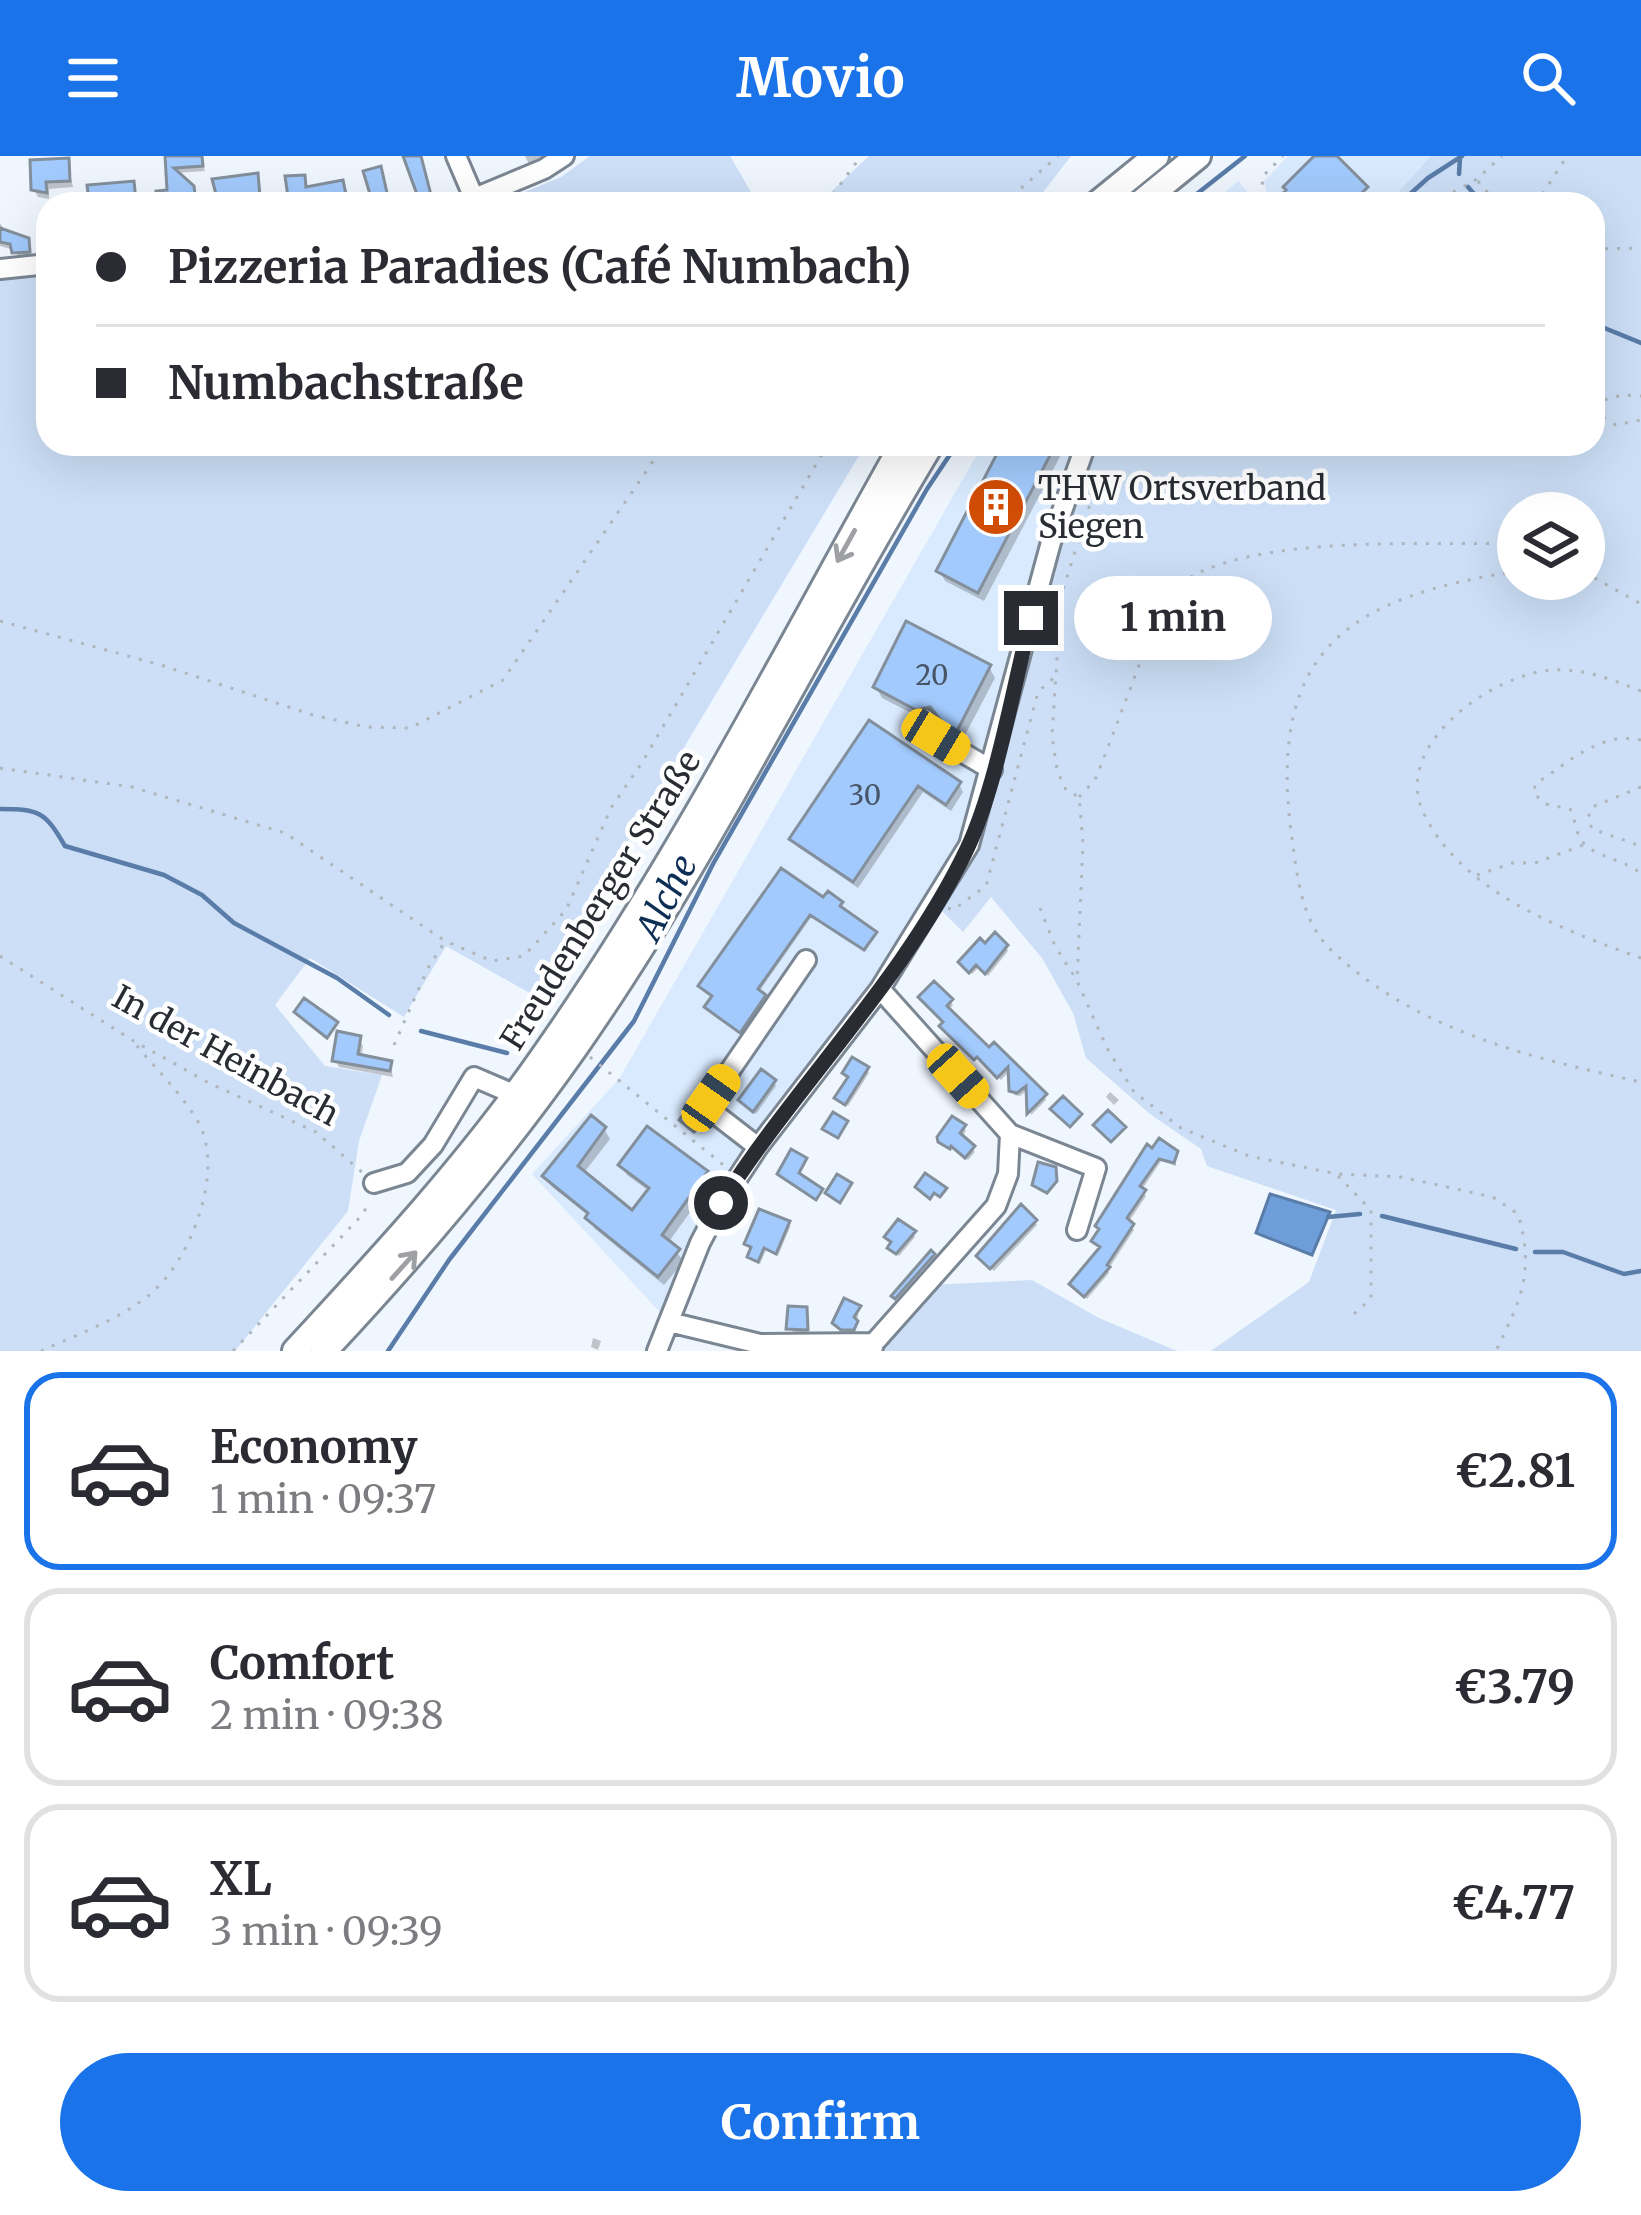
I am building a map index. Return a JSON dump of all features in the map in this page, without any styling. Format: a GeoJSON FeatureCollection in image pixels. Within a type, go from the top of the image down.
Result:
{"type":"FeatureCollection","features":[{"type":"Feature","properties":{"kind":"main road"},"geometry":{"type":"LineString","coordinates":[[1112,192],[1156,156]]}},
{"type":"Feature","properties":{"kind":"main road"},"geometry":{"type":"LineString","coordinates":[[1154,192],[1198,156]]}},
{"type":"Feature","properties":{"kind":"main road","name":"Freudenberger Straße"},"geometry":{"type":"LineString","coordinates":[[295,1351],[400,1238],[516,1095],[586,994],[680,839],[896,456]]}},
{"type":"Feature","properties":{"kind":"main road","name":"Freudenberger Straße"},"geometry":{"type":"LineString","coordinates":[[324,1351],[482,1174],[576,1046],[700,848],[924,456]]}},
{"type":"Feature","properties":{"kind":"street"},"geometry":{"type":"LineString","coordinates":[[456,156],[465,192]]}},
{"type":"Feature","properties":{"kind":"street"},"geometry":{"type":"LineString","coordinates":[[489,192],[564,156]]}},
{"type":"Feature","properties":{"kind":"street"},"geometry":{"type":"LineString","coordinates":[[0,268],[36,265]]}},
{"type":"Feature","properties":{"kind":"street"},"geometry":{"type":"LineString","coordinates":[[657,1351],[700,1243],[737,1177],[880,989],[969,845],[1051,542],[1087,456]]}},
{"type":"Feature","properties":{"kind":"street"},"geometry":{"type":"LineString","coordinates":[[927,728],[992,770]]}},
{"type":"Feature","properties":{"kind":"street"},"geometry":{"type":"LineString","coordinates":[[758,1147],[714,1113],[711,1098],[806,960]]}},
{"type":"Feature","properties":{"kind":"street"},"geometry":{"type":"LineString","coordinates":[[880,989],[1010,1134],[1096,1168],[1076,1230]]}},
{"type":"Feature","properties":{"kind":"street"},"geometry":{"type":"LineString","coordinates":[[374,1183],[407,1173],[433,1145],[474,1078],[516,1095]]}},
{"type":"Feature","properties":{"kind":"street"},"geometry":{"type":"LineString","coordinates":[[669,1322],[773,1344],[873,1347],[996,1206],[1008,1174],[1010,1134]]}},
{"type":"Feature","properties":{"kind":"path"},"geometry":{"type":"LineString","coordinates":[[835,192],[861,156]]}},
{"type":"Feature","properties":{"kind":"path"},"geometry":{"type":"LineString","coordinates":[[1017,192],[1058,156]]}},
{"type":"Feature","properties":{"kind":"path"},"geometry":{"type":"LineString","coordinates":[[1263,192],[1262,177],[1283,156]]}},
{"type":"Feature","properties":{"kind":"path"},"geometry":{"type":"LineString","coordinates":[[1454,192],[1478,179],[1502,156]]}},
{"type":"Feature","properties":{"kind":"path"},"geometry":{"type":"LineString","coordinates":[[1544,192],[1567,156]]}},
{"type":"Feature","properties":{"kind":"path"},"geometry":{"type":"LineString","coordinates":[[1478,179],[1488,192]]}},
{"type":"Feature","properties":{"kind":"path"},"geometry":{"type":"LineString","coordinates":[[1605,249],[1641,248]]}},
{"type":"Feature","properties":{"kind":"path"},"geometry":{"type":"LineString","coordinates":[[1605,400],[1641,396]]}},
{"type":"Feature","properties":{"kind":"path"},"geometry":{"type":"LineString","coordinates":[[1605,418],[1616,425],[1641,420]]}},
{"type":"Feature","properties":{"kind":"path"},"geometry":{"type":"LineString","coordinates":[[0,621],[161,665],[313,715],[366,727],[410,728],[503,680],[657,456]]}},
{"type":"Feature","properties":{"kind":"path"},"geometry":{"type":"LineString","coordinates":[[0,768],[132,787],[285,833],[446,941],[491,961],[524,956],[566,910],[610,808],[643,761],[820,456]]}},
{"type":"Feature","properties":{"kind":"path"},"geometry":{"type":"LineString","coordinates":[[1079,797],[1066,790],[1057,770],[1052,736],[1060,596],[1090,504],[1088,456]]}},
{"type":"Feature","properties":{"kind":"path"},"geometry":{"type":"LineString","coordinates":[[1077,981],[1083,843],[1079,797],[1095,780],[1159,606],[1192,576],[1231,559],[1341,547],[1497,543]]}},
{"type":"Feature","properties":{"kind":"path"},"geometry":{"type":"LineString","coordinates":[[1497,576],[1455,585],[1373,614],[1338,635],[1312,663],[1296,697],[1287,745],[1287,800],[1301,893],[1312,923],[1331,950],[1436,1023],[1567,1066],[1641,1082]]}},
{"type":"Feature","properties":{"kind":"path"},"geometry":{"type":"LineString","coordinates":[[1605,584],[1641,604]]}},
{"type":"Feature","properties":{"kind":"path"},"geometry":{"type":"LineString","coordinates":[[1641,691],[1585,671],[1546,670],[1475,701],[1436,736],[1417,773],[1423,812],[1445,848],[1476,875],[1511,901],[1641,958]]}},
{"type":"Feature","properties":{"kind":"path"},"geometry":{"type":"LineString","coordinates":[[936,904],[953,910],[986,886],[1038,692],[1058,673]]}},
{"type":"Feature","properties":{"kind":"path"},"geometry":{"type":"LineString","coordinates":[[1641,740],[1620,736],[1596,742],[1534,784],[1539,800],[1570,809],[1585,844],[1630,863],[1641,874]]}},
{"type":"Feature","properties":{"kind":"path"},"geometry":{"type":"LineString","coordinates":[[1641,787],[1592,807],[1588,818],[1592,829],[1641,846]]}},
{"type":"Feature","properties":{"kind":"path"},"geometry":{"type":"LineString","coordinates":[[1476,875],[1513,863],[1535,863],[1585,844]]}},
{"type":"Feature","properties":{"kind":"path"},"geometry":{"type":"LineString","coordinates":[[1040,908],[1107,1048],[1134,1093],[1156,1112],[1213,1143],[1291,1167],[1401,1177],[1493,1197],[1518,1214],[1526,1243],[1527,1277],[1496,1351]]}},
{"type":"Feature","properties":{"kind":"path"},"geometry":{"type":"LineString","coordinates":[[394,1046],[428,968],[446,941]]}},
{"type":"Feature","properties":{"kind":"path","name":"In der Heinbach"},"geometry":{"type":"LineString","coordinates":[[0,956],[209,1083],[316,1132],[374,1183]]}},
{"type":"Feature","properties":{"kind":"path"},"geometry":{"type":"LineString","coordinates":[[41,1351],[148,1296],[188,1243],[204,1202],[208,1159],[200,1123],[132,1040]]}},
{"type":"Feature","properties":{"kind":"path"},"geometry":{"type":"LineString","coordinates":[[596,1061],[737,1177]]}},
{"type":"Feature","properties":{"kind":"path"},"geometry":{"type":"LineString","coordinates":[[1336,1174],[1371,1210],[1371,1299],[1347,1319]]}},
{"type":"Feature","properties":{"kind":"path"},"geometry":{"type":"LineString","coordinates":[[233,1351],[364,1213],[374,1183]]}},
{"type":"Feature","properties":{"kind":"shaded area"},"geometry":{"type":"Polygon","coordinates":[[[590,156],[730,156],[751,192],[525,192],[561,177],[590,156]]]}},
{"type":"Feature","properties":{"kind":"shaded area"},"geometry":{"type":"Polygon","coordinates":[[[869,156],[1071,156],[1043,192],[831,192],[869,156]]]}},
{"type":"Feature","properties":{"kind":"shaded area"},"geometry":{"type":"Polygon","coordinates":[[[1288,156],[1431,156],[1398,192],[1267,192],[1264,181],[1288,156]]]}},
{"type":"Feature","properties":{"kind":"shaded area"},"geometry":{"type":"Polygon","coordinates":[[[1431,156],[1641,156],[1641,1351],[1211,1351],[1309,1282],[1336,1210],[1207,1166],[1201,1149],[1150,1114],[1086,1058],[1073,1013],[1042,958],[991,897],[963,932],[936,905],[950,881],[1082,456],[1605,456],[1605,192],[1398,192],[1431,156]]]}},
{"type":"Feature","properties":{"kind":"shaded area"},"geometry":{"type":"Polygon","coordinates":[[[1238,181],[1248,192],[1225,192],[1238,181]]]}},
{"type":"Feature","properties":{"kind":"shaded area"},"geometry":{"type":"Polygon","coordinates":[[[36,274],[36,456],[859,456],[535,996],[446,946],[404,1017],[310,958],[275,1005],[325,1066],[382,1075],[359,1141],[348,1211],[235,1351],[0,1351],[0,279],[36,274]]]}},
{"type":"Feature","properties":{"kind":"shaded area"},"geometry":{"type":"Polygon","coordinates":[[[976,456],[1082,456],[950,881],[758,1147],[669,1322],[532,1174],[619,1079],[976,456]]]}},
{"type":"Feature","properties":{"kind":"shaded area"},"geometry":{"type":"Polygon","coordinates":[[[1032,1280],[1099,1318],[1177,1351],[872,1351],[929,1285],[1032,1280]]]}},
{"type":"Feature","properties":{"kind":"water"},"geometry":{"type":"Polygon","coordinates":[[[1270,1194],[1330,1212],[1312,1255],[1256,1233],[1270,1194]]]}},
{"type":"Feature","properties":{"kind":"building"},"geometry":{"type":"Polygon","coordinates":[[[165,156],[202,156],[203,166],[174,168],[195,192],[156,192],[167,190],[165,156]]]}},
{"type":"Feature","properties":{"kind":"building"},"geometry":{"type":"Polygon","coordinates":[[[403,156],[421,156],[430,192],[416,192],[403,156]]]}},
{"type":"Feature","properties":{"kind":"building"},"geometry":{"type":"Polygon","coordinates":[[[1314,156],[1337,156],[1368,187],[1363,192],[1284,192],[1283,187],[1314,156]]]}},
{"type":"Feature","properties":{"kind":"building"},"geometry":{"type":"Polygon","coordinates":[[[69,158],[70,181],[46,182],[47,192],[31,190],[30,160],[69,158]]]}},
{"type":"Feature","properties":{"kind":"building"},"geometry":{"type":"Polygon","coordinates":[[[381,166],[387,192],[369,192],[363,171],[381,166]]]}},
{"type":"Feature","properties":{"kind":"building"},"geometry":{"type":"Polygon","coordinates":[[[258,173],[260,192],[215,192],[212,179],[258,173]]]}},
{"type":"Feature","properties":{"kind":"building"},"geometry":{"type":"Polygon","coordinates":[[[305,175],[306,187],[343,180],[346,192],[287,192],[285,176],[305,175]]]}},
{"type":"Feature","properties":{"kind":"building"},"geometry":{"type":"Polygon","coordinates":[[[134,181],[135,192],[88,192],[87,185],[134,181]]]}},
{"type":"Feature","properties":{"kind":"building"},"geometry":{"type":"Polygon","coordinates":[[[0,228],[29,238],[30,252],[12,253],[10,244],[0,242],[0,228]]]}},
{"type":"Feature","properties":{"kind":"building","name":"THW Ortsverband Siegen"},"geometry":{"type":"Polygon","coordinates":[[[996,456],[1050,456],[978,593],[936,571],[996,456]]]}},
{"type":"Feature","properties":{"kind":"building"},"geometry":{"type":"Polygon","coordinates":[[[906,621],[991,665],[957,731],[930,707],[916,710],[873,687],[906,621]]]}},
{"type":"Feature","properties":{"kind":"building"},"geometry":{"type":"Polygon","coordinates":[[[869,720],[961,782],[946,805],[918,786],[853,882],[789,839],[869,720]]]}},
{"type":"Feature","properties":{"kind":"building"},"geometry":{"type":"Polygon","coordinates":[[[781,868],[823,897],[828,891],[843,902],[840,906],[877,932],[864,950],[810,915],[758,989],[766,995],[740,1033],[704,1007],[712,996],[698,986],[781,868]]]}},
{"type":"Feature","properties":{"kind":"building"},"geometry":{"type":"Polygon","coordinates":[[[995,932],[1008,945],[985,974],[976,965],[969,973],[958,962],[980,938],[985,943],[995,932]]]}},
{"type":"Feature","properties":{"kind":"building"},"geometry":{"type":"Polygon","coordinates":[[[934,981],[953,999],[947,1006],[989,1047],[994,1042],[1047,1094],[1027,1114],[1026,1086],[1017,1093],[1009,1091],[1008,1067],[997,1078],[939,1026],[943,1022],[918,997],[934,981]]]}},
{"type":"Feature","properties":{"kind":"building"},"geometry":{"type":"Polygon","coordinates":[[[304,998],[338,1022],[327,1038],[294,1012],[304,998]]]}},
{"type":"Feature","properties":{"kind":"building"},"geometry":{"type":"Polygon","coordinates":[[[337,1031],[361,1036],[358,1054],[392,1061],[390,1071],[332,1061],[337,1031]]]}},
{"type":"Feature","properties":{"kind":"building"},"geometry":{"type":"Polygon","coordinates":[[[852,1057],[869,1067],[845,1105],[834,1098],[848,1077],[842,1073],[852,1057]]]}},
{"type":"Feature","properties":{"kind":"building"},"geometry":{"type":"Polygon","coordinates":[[[761,1069],[776,1080],[753,1112],[738,1100],[761,1069]]]}},
{"type":"Feature","properties":{"kind":"building"},"geometry":{"type":"Polygon","coordinates":[[[1063,1096],[1082,1114],[1070,1127],[1050,1109],[1063,1096]]]}},
{"type":"Feature","properties":{"kind":"building"},"geometry":{"type":"Polygon","coordinates":[[[688,1108],[703,1120],[694,1132],[679,1120],[688,1108]]]}},
{"type":"Feature","properties":{"kind":"building"},"geometry":{"type":"Polygon","coordinates":[[[1108,1110],[1126,1127],[1111,1142],[1093,1125],[1108,1110]]]}},
{"type":"Feature","properties":{"kind":"building"},"geometry":{"type":"Polygon","coordinates":[[[833,1112],[848,1121],[838,1138],[822,1129],[833,1112]]]}},
{"type":"Feature","properties":{"kind":"building"},"geometry":{"type":"Polygon","coordinates":[[[591,1115],[606,1127],[578,1166],[632,1210],[649,1188],[618,1165],[647,1126],[708,1171],[662,1235],[680,1249],[658,1277],[542,1176],[591,1115]]]}},
{"type":"Feature","properties":{"kind":"building"},"geometry":{"type":"Polygon","coordinates":[[[952,1116],[966,1125],[960,1133],[975,1146],[965,1158],[938,1142],[952,1116]]]}},
{"type":"Feature","properties":{"kind":"building"},"geometry":{"type":"Polygon","coordinates":[[[1159,1138],[1178,1151],[1174,1163],[1159,1159],[1140,1186],[1146,1190],[1127,1218],[1134,1224],[1110,1267],[1084,1297],[1069,1284],[1100,1247],[1091,1241],[1099,1229],[1095,1226],[1147,1144],[1152,1148],[1159,1138]]]}},
{"type":"Feature","properties":{"kind":"building"},"geometry":{"type":"Polygon","coordinates":[[[791,1149],[807,1158],[799,1173],[823,1189],[816,1200],[777,1174],[791,1149]]]}},
{"type":"Feature","properties":{"kind":"building"},"geometry":{"type":"Polygon","coordinates":[[[1038,1162],[1056,1167],[1057,1181],[1047,1193],[1032,1185],[1038,1162]]]}},
{"type":"Feature","properties":{"kind":"building"},"geometry":{"type":"Polygon","coordinates":[[[925,1173],[947,1188],[940,1197],[934,1193],[930,1199],[915,1187],[925,1173]]]}},
{"type":"Feature","properties":{"kind":"building"},"geometry":{"type":"Polygon","coordinates":[[[837,1174],[852,1183],[840,1203],[825,1193],[837,1174]]]}},
{"type":"Feature","properties":{"kind":"building"},"geometry":{"type":"Polygon","coordinates":[[[1021,1204],[1037,1220],[990,1269],[976,1256],[1021,1204]]]}},
{"type":"Feature","properties":{"kind":"building"},"geometry":{"type":"Polygon","coordinates":[[[759,1209],[790,1221],[776,1254],[764,1248],[758,1262],[747,1257],[751,1247],[744,1244],[759,1209]]]}},
{"type":"Feature","properties":{"kind":"building"},"geometry":{"type":"Polygon","coordinates":[[[898,1219],[916,1231],[896,1254],[887,1248],[891,1242],[884,1237],[898,1219]]]}},
{"type":"Feature","properties":{"kind":"building"},"geometry":{"type":"Polygon","coordinates":[[[931,1250],[935,1254],[895,1299],[891,1296],[931,1250]]]}},
{"type":"Feature","properties":{"kind":"building"},"geometry":{"type":"Polygon","coordinates":[[[844,1298],[861,1306],[854,1317],[858,1321],[854,1330],[841,1330],[832,1323],[844,1298]]]}},
{"type":"Feature","properties":{"kind":"building"},"geometry":{"type":"Polygon","coordinates":[[[788,1306],[807,1307],[808,1330],[786,1329],[788,1306]]]}},
{"type":"Feature","properties":{"kind":"waterway","name":"Alche"},"geometry":{"type":"LineString","coordinates":[[1199,192],[1245,156]]}},
{"type":"Feature","properties":{"kind":"waterway"},"geometry":{"type":"LineString","coordinates":[[1412,192],[1462,156]]}},
{"type":"Feature","properties":{"kind":"waterway"},"geometry":{"type":"LineString","coordinates":[[1459,174],[1460,158]]}},
{"type":"Feature","properties":{"kind":"waterway"},"geometry":{"type":"LineString","coordinates":[[1468,187],[1472,192]]}},
{"type":"Feature","properties":{"kind":"waterway"},"geometry":{"type":"LineString","coordinates":[[1605,328],[1641,343]]}},
{"type":"Feature","properties":{"kind":"waterway","name":"Alche"},"geometry":{"type":"LineString","coordinates":[[388,1351],[449,1260],[634,1021],[713,864],[949,456]]}},
{"type":"Feature","properties":{"kind":"waterway"},"geometry":{"type":"LineString","coordinates":[[0,809],[40,815],[65,846],[164,875],[202,895],[234,923],[337,978],[389,1015]]}},
{"type":"Feature","properties":{"kind":"waterway"},"geometry":{"type":"LineString","coordinates":[[421,1031],[507,1053]]}},
{"type":"Feature","properties":{"kind":"waterway"},"geometry":{"type":"LineString","coordinates":[[1328,1217],[1360,1214]]}},
{"type":"Feature","properties":{"kind":"waterway"},"geometry":{"type":"LineString","coordinates":[[1382,1216],[1516,1249]]}},
{"type":"Feature","properties":{"kind":"waterway"},"geometry":{"type":"LineString","coordinates":[[1535,1252],[1563,1252],[1624,1274],[1641,1271]]}},
{"type":"Feature","properties":{"kind":"place","name":"THW Ortsverband Siegen"},"geometry":{"type":"Point","coordinates":[996,507]}},
{"type":"Feature","properties":{"kind":"route"},"geometry":{"type":"LineString","coordinates":[[721,1203],[758,1147],[880,989],[969,845],[1031,618]]}}]}
